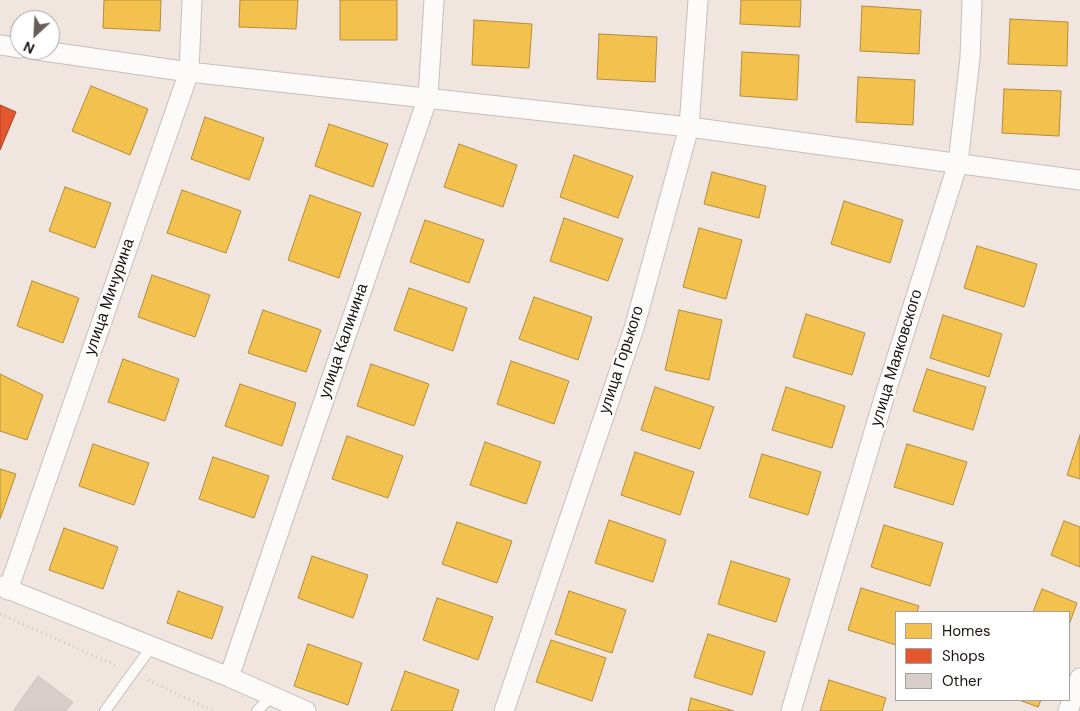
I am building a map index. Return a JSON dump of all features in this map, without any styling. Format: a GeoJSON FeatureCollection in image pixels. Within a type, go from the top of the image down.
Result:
{"type":"FeatureCollection","features":[{"type":"Feature","properties":{"kind":"street","name":"улица Мичурина"},"geometry":{"type":"LineString","coordinates":[[4,588],[189,72],[192,0]]}},
{"type":"Feature","properties":{"kind":"street","name":"улица Калинина"},"geometry":{"type":"LineString","coordinates":[[229,677],[428,98],[434,0]]}},
{"type":"Feature","properties":{"kind":"street","name":"улица Горького"},"geometry":{"type":"LineString","coordinates":[[504,711],[635,325],[689,127],[698,0]]}},
{"type":"Feature","properties":{"kind":"street","name":"улица Маяковского"},"geometry":{"type":"LineString","coordinates":[[791,711],[884,398],[958,163],[970,58],[972,0]]}},
{"type":"Feature","properties":{"kind":"street"},"geometry":{"type":"LineString","coordinates":[[60,53],[189,72],[689,127],[1080,180]]}},
{"type":"Feature","properties":{"kind":"street"},"geometry":{"type":"LineString","coordinates":[[4,588],[229,677],[306,711]]}},
{"type":"Feature","properties":{"kind":"street"},"geometry":{"type":"LineString","coordinates":[[1068,711],[1080,678]]}},
{"type":"Feature","properties":{"kind":"lane"},"geometry":{"type":"LineString","coordinates":[[104,711],[152,646]]}},
{"type":"Feature","properties":{"kind":"lane"},"geometry":{"type":"LineString","coordinates":[[257,711],[272,696]]}},
{"type":"Feature","properties":{"kind":"path"},"geometry":{"type":"LineString","coordinates":[[0,614],[213,711]]}},
{"type":"Feature","properties":{"kind":"building: Homes"},"geometry":{"type":"Polygon","coordinates":[[[104,0],[161,0],[160,31],[103,28],[104,0]]]}},
{"type":"Feature","properties":{"kind":"building: Homes"},"geometry":{"type":"Polygon","coordinates":[[[240,0],[298,0],[296,29],[239,27],[240,0]]]}},
{"type":"Feature","properties":{"kind":"building: Homes"},"geometry":{"type":"Polygon","coordinates":[[[340,0],[397,0],[397,40],[340,40],[340,0]]]}},
{"type":"Feature","properties":{"kind":"building: Homes"},"geometry":{"type":"Polygon","coordinates":[[[741,0],[801,0],[800,27],[740,24],[741,0]]]}},
{"type":"Feature","properties":{"kind":"building: Homes"},"geometry":{"type":"Polygon","coordinates":[[[862,6],[921,10],[919,54],[860,51],[862,6]]]}},
{"type":"Feature","properties":{"kind":"building: Homes"},"geometry":{"type":"Polygon","coordinates":[[[1010,19],[1068,22],[1067,66],[1008,64],[1010,19]]]}},
{"type":"Feature","properties":{"kind":"building: Homes"},"geometry":{"type":"Polygon","coordinates":[[[474,20],[532,24],[529,68],[472,65],[474,20]]]}},
{"type":"Feature","properties":{"kind":"building: Homes"},"geometry":{"type":"Polygon","coordinates":[[[599,34],[657,37],[655,82],[597,79],[599,34]]]}},
{"type":"Feature","properties":{"kind":"building: Homes"},"geometry":{"type":"Polygon","coordinates":[[[742,52],[799,55],[797,100],[740,96],[742,52]]]}},
{"type":"Feature","properties":{"kind":"building: Homes"},"geometry":{"type":"Polygon","coordinates":[[[858,77],[915,80],[913,125],[856,122],[858,77]]]}},
{"type":"Feature","properties":{"kind":"building: Homes"},"geometry":{"type":"Polygon","coordinates":[[[91,86],[148,109],[130,155],[72,131],[91,86]]]}},
{"type":"Feature","properties":{"kind":"building: Homes"},"geometry":{"type":"Polygon","coordinates":[[[1004,89],[1061,91],[1059,136],[1002,133],[1004,89]]]}},
{"type":"Feature","properties":{"kind":"building: Homes"},"geometry":{"type":"Polygon","coordinates":[[[205,117],[264,138],[249,180],[191,159],[205,117]]]}},
{"type":"Feature","properties":{"kind":"building: Homes"},"geometry":{"type":"Polygon","coordinates":[[[329,124],[388,144],[373,187],[315,166],[329,124]]]}},
{"type":"Feature","properties":{"kind":"building: Homes"},"geometry":{"type":"Polygon","coordinates":[[[459,144],[517,165],[503,207],[444,187],[459,144]]]}},
{"type":"Feature","properties":{"kind":"building: Homes"},"geometry":{"type":"Polygon","coordinates":[[[574,155],[633,176],[618,218],[560,197],[574,155]]]}},
{"type":"Feature","properties":{"kind":"building: Homes"},"geometry":{"type":"Polygon","coordinates":[[[712,172],[766,186],[759,218],[704,204],[712,172]]]}},
{"type":"Feature","properties":{"kind":"building: Homes"},"geometry":{"type":"Polygon","coordinates":[[[65,187],[111,203],[95,248],[49,231],[65,187]]]}},
{"type":"Feature","properties":{"kind":"building: Homes"},"geometry":{"type":"Polygon","coordinates":[[[182,190],[241,211],[226,253],[167,233],[182,190]]]}},
{"type":"Feature","properties":{"kind":"building: Homes"},"geometry":{"type":"Polygon","coordinates":[[[310,195],[361,213],[339,278],[288,260],[310,195]]]}},
{"type":"Feature","properties":{"kind":"building: Homes"},"geometry":{"type":"Polygon","coordinates":[[[844,201],[903,220],[890,263],[831,244],[844,201]]]}},
{"type":"Feature","properties":{"kind":"building: Homes"},"geometry":{"type":"Polygon","coordinates":[[[564,218],[623,239],[608,281],[550,261],[564,218]]]}},
{"type":"Feature","properties":{"kind":"building: Homes"},"geometry":{"type":"Polygon","coordinates":[[[425,220],[484,240],[469,283],[410,262],[425,220]]]}},
{"type":"Feature","properties":{"kind":"building: Homes"},"geometry":{"type":"Polygon","coordinates":[[[699,228],[742,240],[726,299],[683,287],[699,228]]]}},
{"type":"Feature","properties":{"kind":"building: Homes"},"geometry":{"type":"Polygon","coordinates":[[[977,246],[1037,264],[1024,307],[964,288],[977,246]]]}},
{"type":"Feature","properties":{"kind":"building: Homes"},"geometry":{"type":"Polygon","coordinates":[[[152,275],[210,295],[195,337],[138,317],[152,275]]]}},
{"type":"Feature","properties":{"kind":"building: Homes"},"geometry":{"type":"Polygon","coordinates":[[[32,281],[79,298],[63,343],[17,326],[32,281]]]}},
{"type":"Feature","properties":{"kind":"building: Homes"},"geometry":{"type":"Polygon","coordinates":[[[409,288],[467,308],[453,351],[394,330],[409,288]]]}},
{"type":"Feature","properties":{"kind":"building: Homes"},"geometry":{"type":"Polygon","coordinates":[[[534,297],[592,317],[578,360],[519,339],[534,297]]]}},
{"type":"Feature","properties":{"kind":"building: Homes"},"geometry":{"type":"Polygon","coordinates":[[[263,310],[321,330],[306,372],[248,353],[263,310]]]}},
{"type":"Feature","properties":{"kind":"building: Homes"},"geometry":{"type":"Polygon","coordinates":[[[679,310],[722,320],[709,380],[665,370],[679,310]]]}},
{"type":"Feature","properties":{"kind":"building: Homes"},"geometry":{"type":"Polygon","coordinates":[[[806,314],[865,333],[852,375],[793,357],[806,314]]]}},
{"type":"Feature","properties":{"kind":"building: Homes"},"geometry":{"type":"Polygon","coordinates":[[[943,315],[1002,334],[989,377],[930,358],[943,315]]]}},
{"type":"Feature","properties":{"kind":"building: Homes"},"geometry":{"type":"Polygon","coordinates":[[[123,359],[179,379],[165,421],[108,402],[123,359]]]}},
{"type":"Feature","properties":{"kind":"building: Homes"},"geometry":{"type":"Polygon","coordinates":[[[511,361],[569,381],[554,424],[497,404],[511,361]]]}},
{"type":"Feature","properties":{"kind":"building: Homes"},"geometry":{"type":"Polygon","coordinates":[[[371,364],[429,384],[414,426],[357,406],[371,364]]]}},
{"type":"Feature","properties":{"kind":"building: Homes"},"geometry":{"type":"Polygon","coordinates":[[[927,369],[986,387],[973,430],[913,411],[927,369]]]}},
{"type":"Feature","properties":{"kind":"building: Homes"},"geometry":{"type":"Polygon","coordinates":[[[0,374],[43,395],[27,440],[0,431],[0,374]]]}},
{"type":"Feature","properties":{"kind":"building: Homes"},"geometry":{"type":"Polygon","coordinates":[[[240,384],[296,403],[282,446],[225,426],[240,384]]]}},
{"type":"Feature","properties":{"kind":"building: Homes"},"geometry":{"type":"Polygon","coordinates":[[[655,387],[714,407],[700,449],[641,430],[655,387]]]}},
{"type":"Feature","properties":{"kind":"building: Homes"},"geometry":{"type":"Polygon","coordinates":[[[786,387],[845,406],[832,448],[772,430],[786,387]]]}},
{"type":"Feature","properties":{"kind":"building: Homes"},"geometry":{"type":"Polygon","coordinates":[[[1080,435],[1080,479],[1067,475],[1080,435]]]}},
{"type":"Feature","properties":{"kind":"building: Homes"},"geometry":{"type":"Polygon","coordinates":[[[347,436],[403,456],[388,498],[332,479],[347,436]]]}},
{"type":"Feature","properties":{"kind":"building: Homes"},"geometry":{"type":"Polygon","coordinates":[[[485,442],[541,462],[526,504],[470,485],[485,442]]]}},
{"type":"Feature","properties":{"kind":"building: Homes"},"geometry":{"type":"Polygon","coordinates":[[[93,444],[149,463],[134,505],[79,486],[93,444]]]}},
{"type":"Feature","properties":{"kind":"building: Homes"},"geometry":{"type":"Polygon","coordinates":[[[907,444],[967,462],[953,505],[894,487],[907,444]]]}},
{"type":"Feature","properties":{"kind":"building: Homes"},"geometry":{"type":"Polygon","coordinates":[[[635,452],[694,472],[680,515],[621,495],[635,452]]]}},
{"type":"Feature","properties":{"kind":"building: Homes"},"geometry":{"type":"Polygon","coordinates":[[[762,454],[821,472],[808,515],[749,497],[762,454]]]}},
{"type":"Feature","properties":{"kind":"building: Homes"},"geometry":{"type":"Polygon","coordinates":[[[213,457],[269,476],[254,518],[199,499],[213,457]]]}},
{"type":"Feature","properties":{"kind":"building: Homes"},"geometry":{"type":"Polygon","coordinates":[[[0,469],[16,474],[0,519],[0,469]]]}},
{"type":"Feature","properties":{"kind":"building: Homes"},"geometry":{"type":"Polygon","coordinates":[[[609,520],[666,540],[653,582],[595,563],[609,520]]]}},
{"type":"Feature","properties":{"kind":"building: Homes"},"geometry":{"type":"Polygon","coordinates":[[[1064,521],[1080,527],[1080,567],[1051,555],[1064,521]]]}},
{"type":"Feature","properties":{"kind":"building: Homes"},"geometry":{"type":"Polygon","coordinates":[[[457,522],[512,541],[497,583],[442,564],[457,522]]]}},
{"type":"Feature","properties":{"kind":"building: Homes"},"geometry":{"type":"Polygon","coordinates":[[[884,525],[943,543],[930,586],[871,567],[884,525]]]}},
{"type":"Feature","properties":{"kind":"building: Homes"},"geometry":{"type":"Polygon","coordinates":[[[64,528],[118,547],[103,589],[49,570],[64,528]]]}},
{"type":"Feature","properties":{"kind":"building: Homes"},"geometry":{"type":"Polygon","coordinates":[[[312,556],[368,575],[353,618],[298,598],[312,556]]]}},
{"type":"Feature","properties":{"kind":"building: Homes"},"geometry":{"type":"Polygon","coordinates":[[[731,561],[790,579],[776,622],[718,604],[731,561]]]}},
{"type":"Feature","properties":{"kind":"building: Homes"},"geometry":{"type":"Polygon","coordinates":[[[861,588],[919,606],[917,611],[895,611],[895,645],[848,630],[861,588]]]}},
{"type":"Feature","properties":{"kind":"building: Homes"},"geometry":{"type":"Polygon","coordinates":[[[1042,589],[1077,603],[1070,622],[1070,611],[1033,611],[1042,589]]]}},
{"type":"Feature","properties":{"kind":"building: Homes"},"geometry":{"type":"Polygon","coordinates":[[[178,591],[223,607],[212,639],[167,623],[178,591]]]}},
{"type":"Feature","properties":{"kind":"building: Homes"},"geometry":{"type":"Polygon","coordinates":[[[569,591],[626,610],[612,653],[555,634],[569,591]]]}},
{"type":"Feature","properties":{"kind":"building: Homes"},"geometry":{"type":"Polygon","coordinates":[[[437,598],[493,617],[478,660],[423,640],[437,598]]]}},
{"type":"Feature","properties":{"kind":"building: Homes"},"geometry":{"type":"Polygon","coordinates":[[[708,634],[765,652],[752,695],[694,677],[708,634]]]}},
{"type":"Feature","properties":{"kind":"building: Homes"},"geometry":{"type":"Polygon","coordinates":[[[551,640],[606,658],[592,701],[536,682],[551,640]]]}},
{"type":"Feature","properties":{"kind":"building: Homes"},"geometry":{"type":"Polygon","coordinates":[[[308,644],[362,663],[348,705],[294,686],[308,644]]]}},
{"type":"Feature","properties":{"kind":"building: Homes"},"geometry":{"type":"Polygon","coordinates":[[[405,671],[459,690],[452,711],[391,711],[405,671]]]}},
{"type":"Feature","properties":{"kind":"building: Homes"},"geometry":{"type":"Polygon","coordinates":[[[829,680],[886,698],[882,711],[820,711],[829,680]]]}},
{"type":"Feature","properties":{"kind":"building: Homes"},"geometry":{"type":"Polygon","coordinates":[[[691,698],[734,711],[688,711],[691,698]]]}},
{"type":"Feature","properties":{"kind":"building: Homes"},"geometry":{"type":"Polygon","coordinates":[[[1022,701],[1041,701],[1038,707],[1022,701]]]}},
{"type":"Feature","properties":{"kind":"building: Shops"},"geometry":{"type":"Polygon","coordinates":[[[0,105],[16,112],[0,150],[0,105]]]}},
{"type":"Feature","properties":{"kind":"building: Other"},"geometry":{"type":"Polygon","coordinates":[[[38,676],[73,702],[66,711],[13,711],[38,676]]]}}]}
